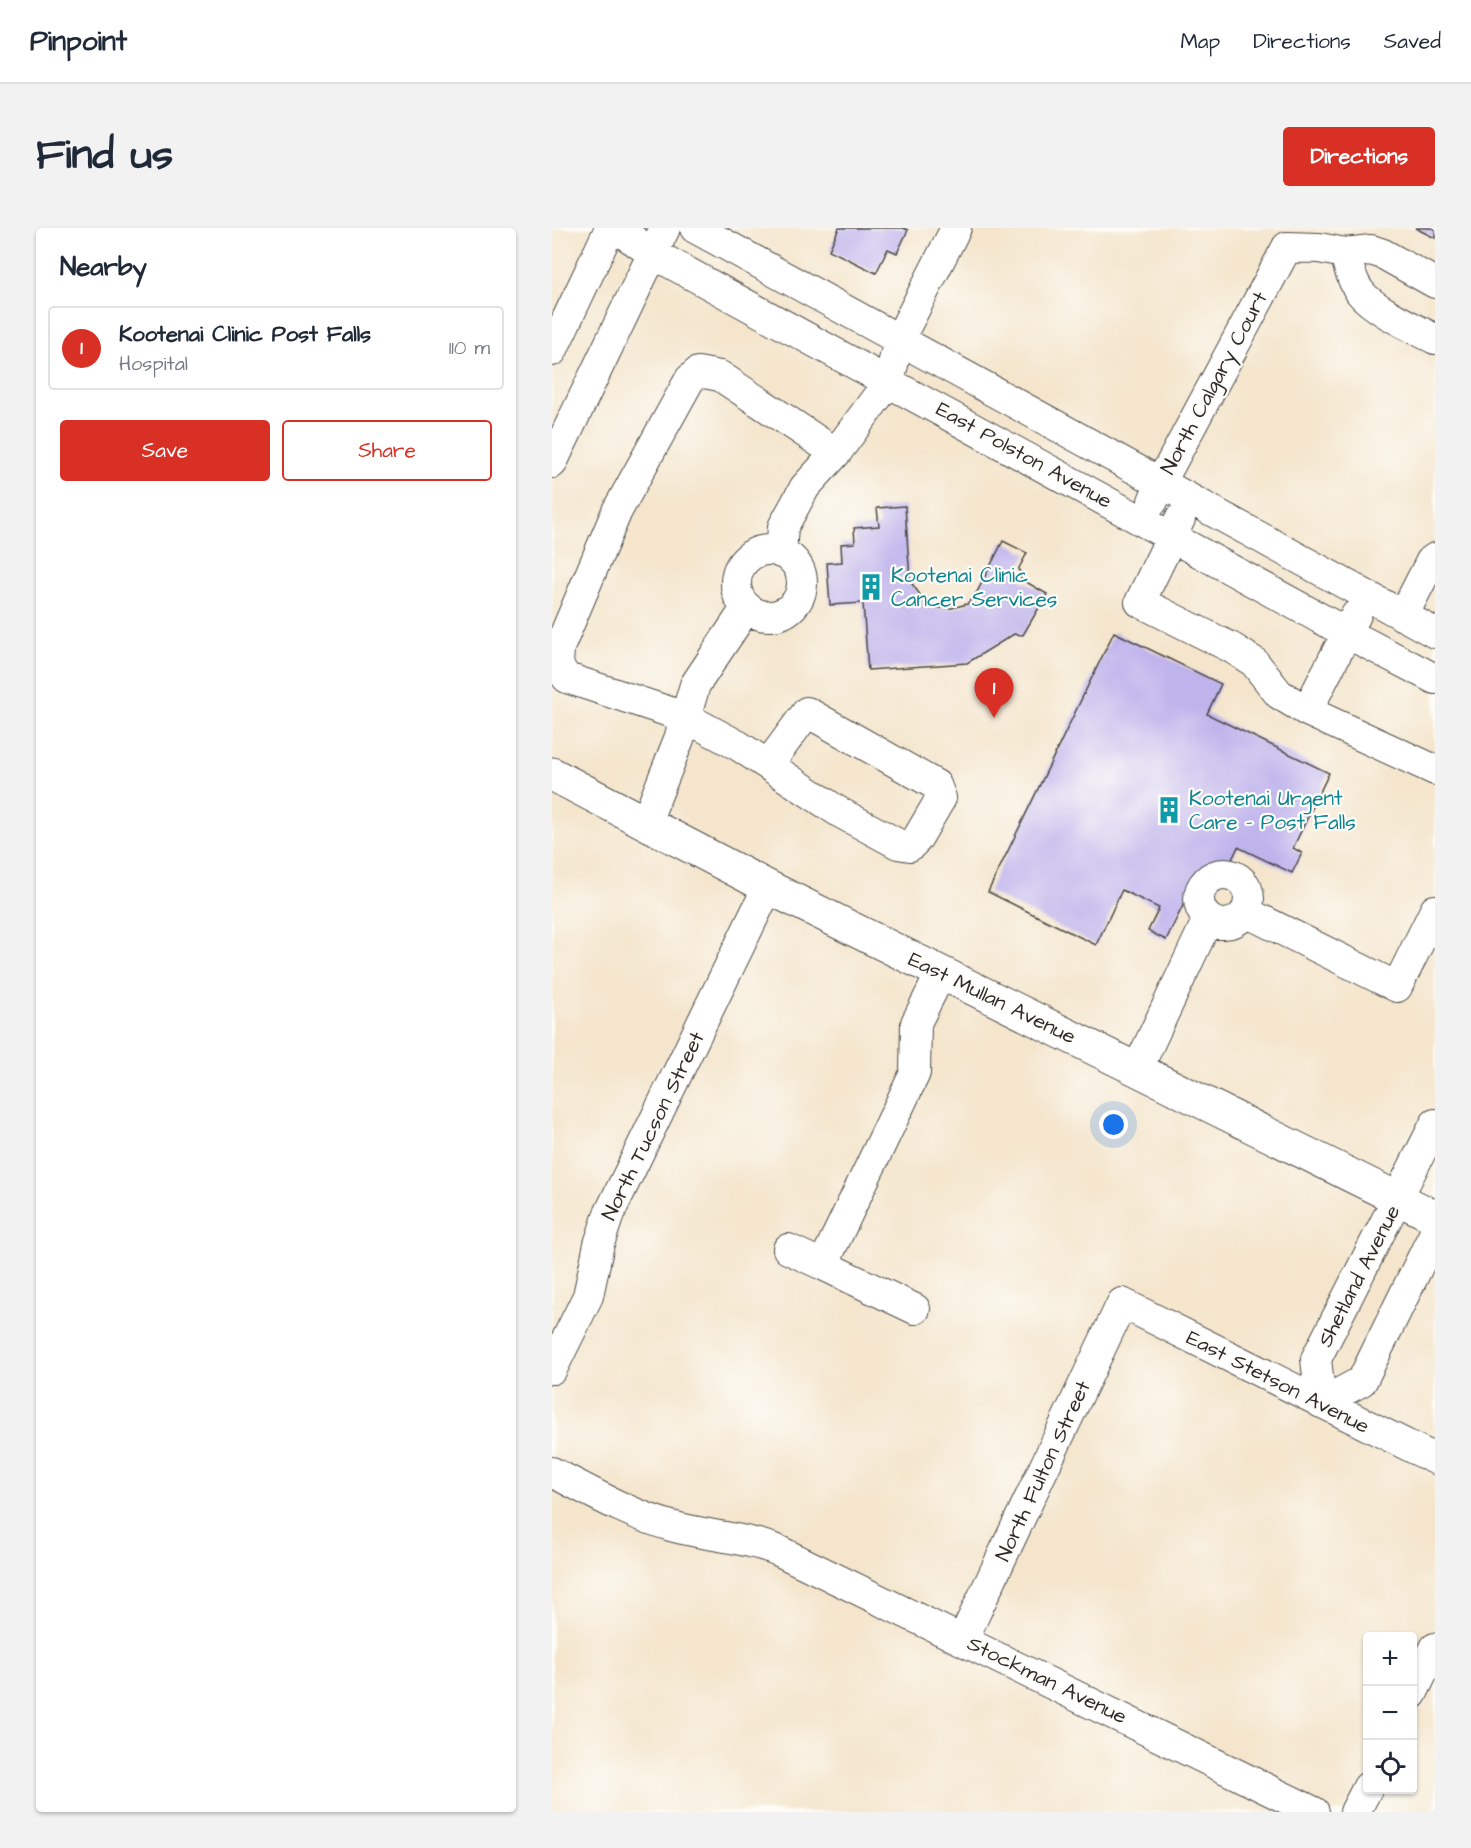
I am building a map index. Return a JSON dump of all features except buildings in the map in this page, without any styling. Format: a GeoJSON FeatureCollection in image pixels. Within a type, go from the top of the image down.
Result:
{"type":"FeatureCollection","features":[{"type":"Feature","properties":{"kind":"main road","name":"East Mullan Avenue"},"geometry":{"type":"LineString","coordinates":[[552,774],[768,887],[1435,1217]]}},
{"type":"Feature","properties":{"kind":"street"},"geometry":{"type":"LineString","coordinates":[[552,351],[610,228]]}},
{"type":"Feature","properties":{"kind":"street","name":"East Polston Avenue"},"geometry":{"type":"LineString","coordinates":[[616,228],[658,241],[889,381],[1347,633],[1435,678]]}},
{"type":"Feature","properties":{"kind":"street","name":"East Polston Avenue"},"geometry":{"type":"LineString","coordinates":[[695,228],[1435,633]]}},
{"type":"Feature","properties":{"kind":"street"},"geometry":{"type":"LineString","coordinates":[[781,553],[783,527],[806,487],[836,453],[889,381],[899,340],[956,228]]}},
{"type":"Feature","properties":{"kind":"street"},"geometry":{"type":"LineString","coordinates":[[1284,237],[1345,253],[1371,250],[1383,254],[1435,283]]}},
{"type":"Feature","properties":{"kind":"street","name":"North Calgary Court"},"geometry":{"type":"LineString","coordinates":[[1145,521],[1160,484],[1284,237]]}},
{"type":"Feature","properties":{"kind":"street"},"geometry":{"type":"LineString","coordinates":[[552,463],[658,241]]}},
{"type":"Feature","properties":{"kind":"street"},"geometry":{"type":"LineString","coordinates":[[1345,253],[1351,275],[1359,291],[1370,302],[1435,339]]}},
{"type":"Feature","properties":{"kind":"street"},"geometry":{"type":"LineString","coordinates":[[768,765],[807,712],[936,785],[941,798],[917,839],[910,846],[898,844],[839,812],[739,746],[685,717],[567,678],[558,666],[559,648],[617,511],[690,379],[698,372],[720,376],[836,453]]}},
{"type":"Feature","properties":{"kind":"street"},"geometry":{"type":"LineString","coordinates":[[1189,500],[1140,602],[1232,648],[1254,662],[1279,694],[1306,711],[1435,770]]}},
{"type":"Feature","properties":{"kind":"street"},"geometry":{"type":"LineString","coordinates":[[759,552],[781,553],[797,565],[801,575],[800,595],[795,604],[778,615],[767,616],[756,613],[740,598],[737,576],[741,566],[749,557],[759,552]]}},
{"type":"Feature","properties":{"kind":"street"},"geometry":{"type":"LineString","coordinates":[[1403,616],[1431,561],[1435,558]]}},
{"type":"Feature","properties":{"kind":"street"},"geometry":{"type":"LineString","coordinates":[[1306,711],[1365,596]]}},
{"type":"Feature","properties":{"kind":"street"},"geometry":{"type":"LineString","coordinates":[[646,822],[679,739],[694,685],[747,607]]}},
{"type":"Feature","properties":{"kind":"street"},"geometry":{"type":"LineString","coordinates":[[1220,874],[1236,876],[1242,881],[1249,896],[1246,912],[1233,923],[1225,924],[1209,919],[1199,905],[1198,897],[1205,882],[1220,874]]}},
{"type":"Feature","properties":{"kind":"street","name":"North Tucson Street"},"geometry":{"type":"LineString","coordinates":[[552,1369],[588,1296],[599,1244],[609,1214],[768,887]]}},
{"type":"Feature","properties":{"kind":"street"},"geometry":{"type":"LineString","coordinates":[[1246,912],[1397,987],[1432,922]]}},
{"type":"Feature","properties":{"kind":"street"},"geometry":{"type":"LineString","coordinates":[[1137,1070],[1209,919]]}},
{"type":"Feature","properties":{"kind":"street"},"geometry":{"type":"LineString","coordinates":[[823,1265],[915,1073],[916,1023],[941,973]]}},
{"type":"Feature","properties":{"kind":"street","name":"Shetland Avenue"},"geometry":{"type":"LineString","coordinates":[[1321,1403],[1316,1359],[1435,1124]]}},
{"type":"Feature","properties":{"kind":"street"},"geometry":{"type":"LineString","coordinates":[[1321,1403],[1362,1381],[1435,1232]]}},
{"type":"Feature","properties":{"kind":"street"},"geometry":{"type":"LineString","coordinates":[[788,1249],[915,1309]]}},
{"type":"Feature","properties":{"kind":"street","name":"East Stetson Avenue"},"geometry":{"type":"LineString","coordinates":[[1122,1303],[1435,1460]]}},
{"type":"Feature","properties":{"kind":"street","name":"North Fulton Street"},"geometry":{"type":"LineString","coordinates":[[963,1639],[1122,1303]]}},
{"type":"Feature","properties":{"kind":"street","name":"Stockman Avenue"},"geometry":{"type":"LineString","coordinates":[[552,1472],[621,1507],[671,1526],[756,1542],[779,1551],[1314,1812]]}},
{"type":"Feature","properties":{"kind":"street"},"geometry":{"type":"LineString","coordinates":[[1417,1686],[1435,1648]]}},
{"type":"Feature","properties":{"kind":"street"},"geometry":{"type":"LineString","coordinates":[[1355,1812],[1364,1794]]}},
{"type":"Feature","properties":{"kind":"place","name":"Kootenai Clinic Cancer Services"},"geometry":{"type":"Point","coordinates":[871,587]}},
{"type":"Feature","properties":{"kind":"place","name":"Kootenai Clinic Post Falls"},"geometry":{"type":"Point","coordinates":[994,718]}},
{"type":"Feature","properties":{"kind":"place","name":"Kootenai Urgent Care - Post Falls"},"geometry":{"type":"Point","coordinates":[1169,810]}}]}
